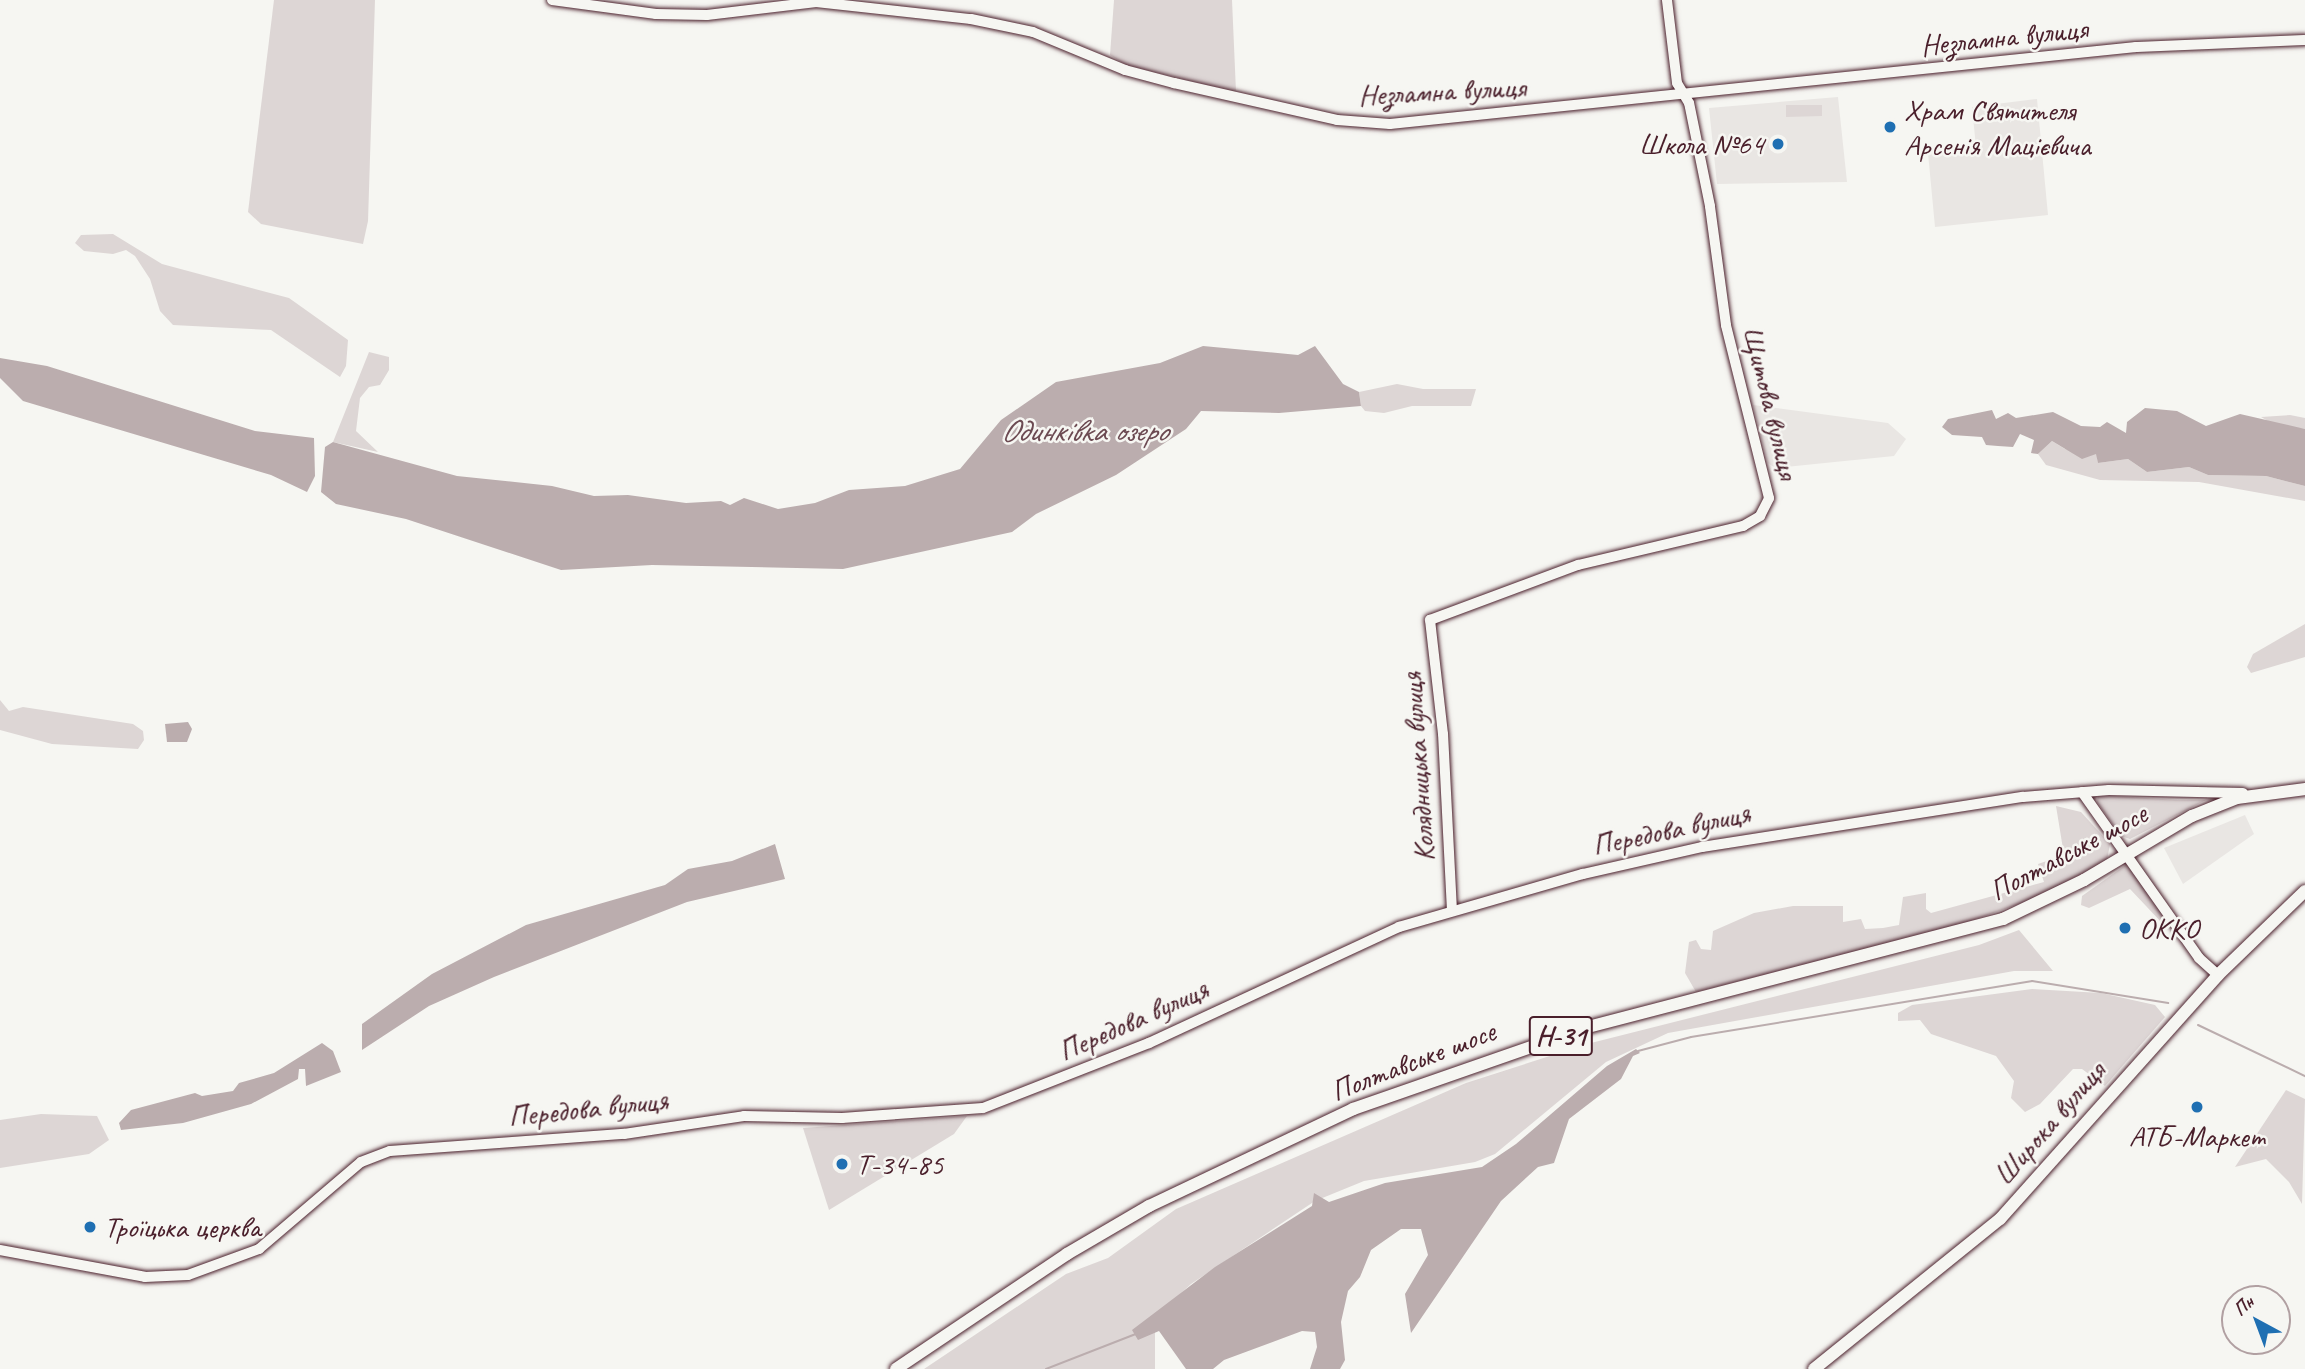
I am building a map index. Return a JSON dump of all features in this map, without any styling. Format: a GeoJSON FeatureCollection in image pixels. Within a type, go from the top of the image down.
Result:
{"type":"FeatureCollection","features":[{"type":"Feature","properties":{"kind":"main road","name":"Передова вулиця"},"geometry":{"type":"LineString","coordinates":[[2263,793],[2305,789]]}},
{"type":"Feature","properties":{"kind":"main road","name":"Полтавське шосе"},"geometry":{"type":"LineString","coordinates":[[896,1369],[1044,1269],[1149,1206],[1353,1110],[1588,1027],[2003,919],[2042,902],[2192,816],[2263,793]]}},
{"type":"Feature","properties":{"kind":"main road","name":"Широка вулиця"},"geometry":{"type":"LineString","coordinates":[[1814,1369],[2000,1219],[2218,975],[2305,891]]}},
{"type":"Feature","properties":{"kind":"street","name":"Незламна вулиця"},"geometry":{"type":"LineString","coordinates":[[552,0],[656,14],[707,15],[816,2],[971,19],[1033,32],[1125,70],[1174,83],[1337,120],[1390,124],[2136,47],[2305,40]]}},
{"type":"Feature","properties":{"kind":"street","name":"Щитова вулиця"},"geometry":{"type":"LineString","coordinates":[[1430,620],[1578,565],[1743,526],[1766,508],[1763,466],[1726,325],[1710,206],[1684,94],[1677,83],[1667,0]]}},
{"type":"Feature","properties":{"kind":"street","name":"Колядницька вулиця"},"geometry":{"type":"LineString","coordinates":[[1430,620],[1443,734],[1452,911]]}},
{"type":"Feature","properties":{"kind":"street","name":"Передова вулиця"},"geometry":{"type":"LineString","coordinates":[[0,1250],[145,1277],[188,1275],[259,1249],[360,1162],[390,1151],[624,1135],[744,1116],[842,1118],[983,1108],[1149,1043],[1337,953],[1452,911],[1702,847],[1968,805],[2082,792],[2263,793]]}},
{"type":"Feature","properties":{"kind":"street"},"geometry":{"type":"LineString","coordinates":[[2082,792],[2199,958],[2218,975]]}},
{"type":"Feature","properties":{"kind":"shaded area"},"geometry":{"type":"Polygon","coordinates":[[[274,0],[375,0],[368,221],[363,244],[261,224],[248,212],[274,0]]]}},
{"type":"Feature","properties":{"kind":"shaded area"},"geometry":{"type":"Polygon","coordinates":[[[1114,0],[1232,0],[1236,92],[1126,65],[1110,55],[1114,0]]]}},
{"type":"Feature","properties":{"kind":"shaded area","name":"Школа №64"},"geometry":{"type":"Polygon","coordinates":[[[1838,97],[1847,182],[1717,184],[1709,108],[1838,97]]]}},
{"type":"Feature","properties":{"kind":"shaded area"},"geometry":{"type":"Polygon","coordinates":[[[2037,99],[2048,215],[1935,227],[1928,153],[1976,147],[1972,107],[2037,99]]]}},
{"type":"Feature","properties":{"kind":"shaded area"},"geometry":{"type":"Polygon","coordinates":[[[1786,105],[1822,105],[1822,116],[1786,117],[1786,105]]]}},
{"type":"Feature","properties":{"kind":"shaded area"},"geometry":{"type":"Polygon","coordinates":[[[113,234],[162,264],[289,298],[348,340],[346,366],[340,377],[271,330],[173,325],[160,311],[150,279],[135,256],[126,250],[113,254],[84,251],[75,243],[81,235],[113,234]]]}},
{"type":"Feature","properties":{"kind":"shaded area"},"geometry":{"type":"Polygon","coordinates":[[[369,352],[389,357],[389,370],[380,385],[369,387],[360,398],[356,431],[378,452],[333,442],[369,352]]]}},
{"type":"Feature","properties":{"kind":"shaded area"},"geometry":{"type":"Polygon","coordinates":[[[1397,384],[1423,389],[1476,389],[1471,406],[1412,406],[1384,413],[1365,411],[1361,406],[1359,392],[1397,384]]]}},
{"type":"Feature","properties":{"kind":"shaded area"},"geometry":{"type":"Polygon","coordinates":[[[1753,405],[1888,423],[1906,439],[1894,456],[1775,468],[1768,463],[1753,405]]]}},
{"type":"Feature","properties":{"kind":"shaded area"},"geometry":{"type":"Polygon","coordinates":[[[2290,415],[2305,418],[2305,429],[2275,425],[2261,417],[2290,415]]]}},
{"type":"Feature","properties":{"kind":"shaded area"},"geometry":{"type":"Polygon","coordinates":[[[2052,441],[2065,449],[2097,454],[2098,463],[2128,459],[2147,472],[2189,467],[2208,475],[2266,476],[2305,486],[2305,501],[2199,482],[2100,480],[2046,465],[2038,454],[2052,441]]]}},
{"type":"Feature","properties":{"kind":"shaded area"},"geometry":{"type":"Polygon","coordinates":[[[2305,624],[2305,657],[2251,673],[2247,667],[2253,654],[2305,624]]]}},
{"type":"Feature","properties":{"kind":"shaded area"},"geometry":{"type":"Polygon","coordinates":[[[0,700],[9,711],[23,707],[133,724],[143,731],[144,740],[138,749],[52,744],[0,730],[0,700]]]}},
{"type":"Feature","properties":{"kind":"shaded area"},"geometry":{"type":"Polygon","coordinates":[[[2098,795],[2206,800],[2130,839],[2121,836],[2097,802],[2098,795]]]}},
{"type":"Feature","properties":{"kind":"shaded area"},"geometry":{"type":"Polygon","coordinates":[[[2056,806],[2081,812],[2110,844],[2107,860],[2039,897],[1953,927],[1696,992],[1685,973],[1689,942],[1696,940],[1701,949],[1711,950],[1713,931],[1754,913],[1793,906],[1843,906],[1843,922],[1861,919],[1865,929],[1883,928],[1899,925],[1903,897],[1926,893],[1926,909],[1931,913],[2044,882],[2038,864],[2064,855],[2056,806]]]}},
{"type":"Feature","properties":{"kind":"shaded area"},"geometry":{"type":"Polygon","coordinates":[[[2245,815],[2254,834],[2183,884],[2164,848],[2245,815]]]}},
{"type":"Feature","properties":{"kind":"shaded area"},"geometry":{"type":"Polygon","coordinates":[[[2127,864],[2164,916],[2162,923],[2130,889],[2089,908],[2081,905],[2082,896],[2127,864]]]}},
{"type":"Feature","properties":{"kind":"shaded area"},"geometry":{"type":"Polygon","coordinates":[[[2019,930],[2053,971],[2014,971],[1668,1033],[1606,1062],[1495,1154],[1475,1162],[1364,1181],[1315,1201],[1191,1284],[1155,1317],[1155,1369],[924,1369],[1066,1274],[1108,1258],[1176,1209],[1466,1083],[1587,1044],[1979,945],[2019,930]]]}},
{"type":"Feature","properties":{"kind":"shaded area"},"geometry":{"type":"Polygon","coordinates":[[[2032,989],[2101,993],[2155,1005],[2165,1017],[2105,1086],[2082,1069],[2073,1069],[2040,1104],[2025,1112],[2011,1098],[2014,1081],[1996,1056],[1931,1034],[1920,1020],[1898,1021],[1898,1013],[1912,1005],[2032,989]]]}},
{"type":"Feature","properties":{"kind":"shaded area"},"geometry":{"type":"Polygon","coordinates":[[[2286,1090],[2305,1099],[2302,1204],[2289,1182],[2266,1159],[2235,1167],[2286,1090]]]}},
{"type":"Feature","properties":{"kind":"shaded area"},"geometry":{"type":"Polygon","coordinates":[[[41,1114],[97,1116],[109,1140],[89,1154],[0,1168],[0,1120],[41,1114]]]}},
{"type":"Feature","properties":{"kind":"shaded area"},"geometry":{"type":"Polygon","coordinates":[[[967,1116],[954,1134],[829,1210],[803,1128],[967,1116]]]}},
{"type":"Feature","properties":{"kind":"water","name":"Одинківка озеро"},"geometry":{"type":"Polygon","coordinates":[[[1203,346],[1298,355],[1315,346],[1343,384],[1359,392],[1361,406],[1279,413],[1201,411],[1186,429],[1116,475],[1036,514],[1012,532],[843,569],[652,565],[561,570],[406,519],[336,504],[321,492],[325,447],[333,442],[457,476],[552,486],[594,496],[628,495],[686,503],[721,501],[730,505],[744,498],[778,509],[815,503],[849,490],[905,486],[960,469],[1001,420],[1056,382],[1160,363],[1203,346]]]}},
{"type":"Feature","properties":{"kind":"water"},"geometry":{"type":"Polygon","coordinates":[[[0,358],[47,366],[255,431],[314,438],[315,476],[307,492],[271,475],[23,401],[0,378],[0,358]]]}},
{"type":"Feature","properties":{"kind":"water"},"geometry":{"type":"Polygon","coordinates":[[[2145,408],[2177,411],[2206,426],[2240,414],[2305,429],[2305,486],[2266,476],[2208,475],[2189,467],[2147,472],[2128,459],[2098,463],[2096,454],[2082,459],[2052,441],[2038,454],[2031,453],[2034,440],[2020,434],[2013,447],[1986,445],[1982,437],[1952,435],[1942,427],[1948,419],[1992,410],[1996,419],[2008,413],[2016,418],[2053,412],[2081,426],[2100,427],[2107,422],[2126,433],[2127,422],[2145,408]]]}},
{"type":"Feature","properties":{"kind":"water"},"geometry":{"type":"Polygon","coordinates":[[[188,722],[192,729],[187,742],[167,742],[165,724],[188,722]]]}},
{"type":"Feature","properties":{"kind":"water"},"geometry":{"type":"Polygon","coordinates":[[[775,844],[785,879],[687,902],[494,977],[429,1006],[362,1050],[362,1024],[432,974],[526,925],[665,885],[688,869],[732,861],[775,844]]]}},
{"type":"Feature","properties":{"kind":"water"},"geometry":{"type":"Polygon","coordinates":[[[322,1043],[333,1051],[341,1072],[306,1086],[305,1069],[299,1069],[298,1079],[251,1104],[183,1123],[121,1130],[119,1123],[131,1110],[195,1093],[202,1096],[233,1091],[239,1083],[274,1073],[322,1043]]]}},
{"type":"Feature","properties":{"kind":"water"},"geometry":{"type":"Polygon","coordinates":[[[1636,1049],[1640,1053],[1633,1056],[1621,1079],[1569,1119],[1554,1163],[1538,1167],[1501,1201],[1411,1333],[1405,1294],[1428,1255],[1421,1229],[1401,1229],[1371,1250],[1360,1277],[1348,1291],[1341,1322],[1345,1360],[1340,1369],[1310,1369],[1317,1347],[1315,1332],[1302,1331],[1224,1360],[1213,1369],[1186,1369],[1159,1331],[1138,1340],[1132,1330],[1215,1267],[1312,1206],[1314,1193],[1329,1202],[1385,1183],[1482,1167],[1516,1144],[1607,1066],[1636,1049]]]}},
{"type":"Feature","properties":{"kind":"waterway"},"geometry":{"type":"LineString","coordinates":[[1638,1051],[1691,1037],[2032,981],[2168,1003]]}},
{"type":"Feature","properties":{"kind":"waterway"},"geometry":{"type":"LineString","coordinates":[[2198,1025],[2305,1076]]}},
{"type":"Feature","properties":{"kind":"waterway"},"geometry":{"type":"LineString","coordinates":[[1046,1369],[1136,1334]]}},
{"type":"Feature","properties":{"kind":"place","name":"Храм Святителя Арсенія Мацієвича"},"geometry":{"type":"Point","coordinates":[1890,127]}},
{"type":"Feature","properties":{"kind":"place","name":"Школа №64"},"geometry":{"type":"Point","coordinates":[1778,144]}},
{"type":"Feature","properties":{"kind":"place","name":"ОККО"},"geometry":{"type":"Point","coordinates":[2125,928]}},
{"type":"Feature","properties":{"kind":"place","name":"АТБ-Маркет"},"geometry":{"type":"Point","coordinates":[2197,1107]}},
{"type":"Feature","properties":{"kind":"place","name":"Т-34-85"},"geometry":{"type":"Point","coordinates":[842,1164]}},
{"type":"Feature","properties":{"kind":"place","name":"Троїцька церква"},"geometry":{"type":"Point","coordinates":[90,1227]}}]}
